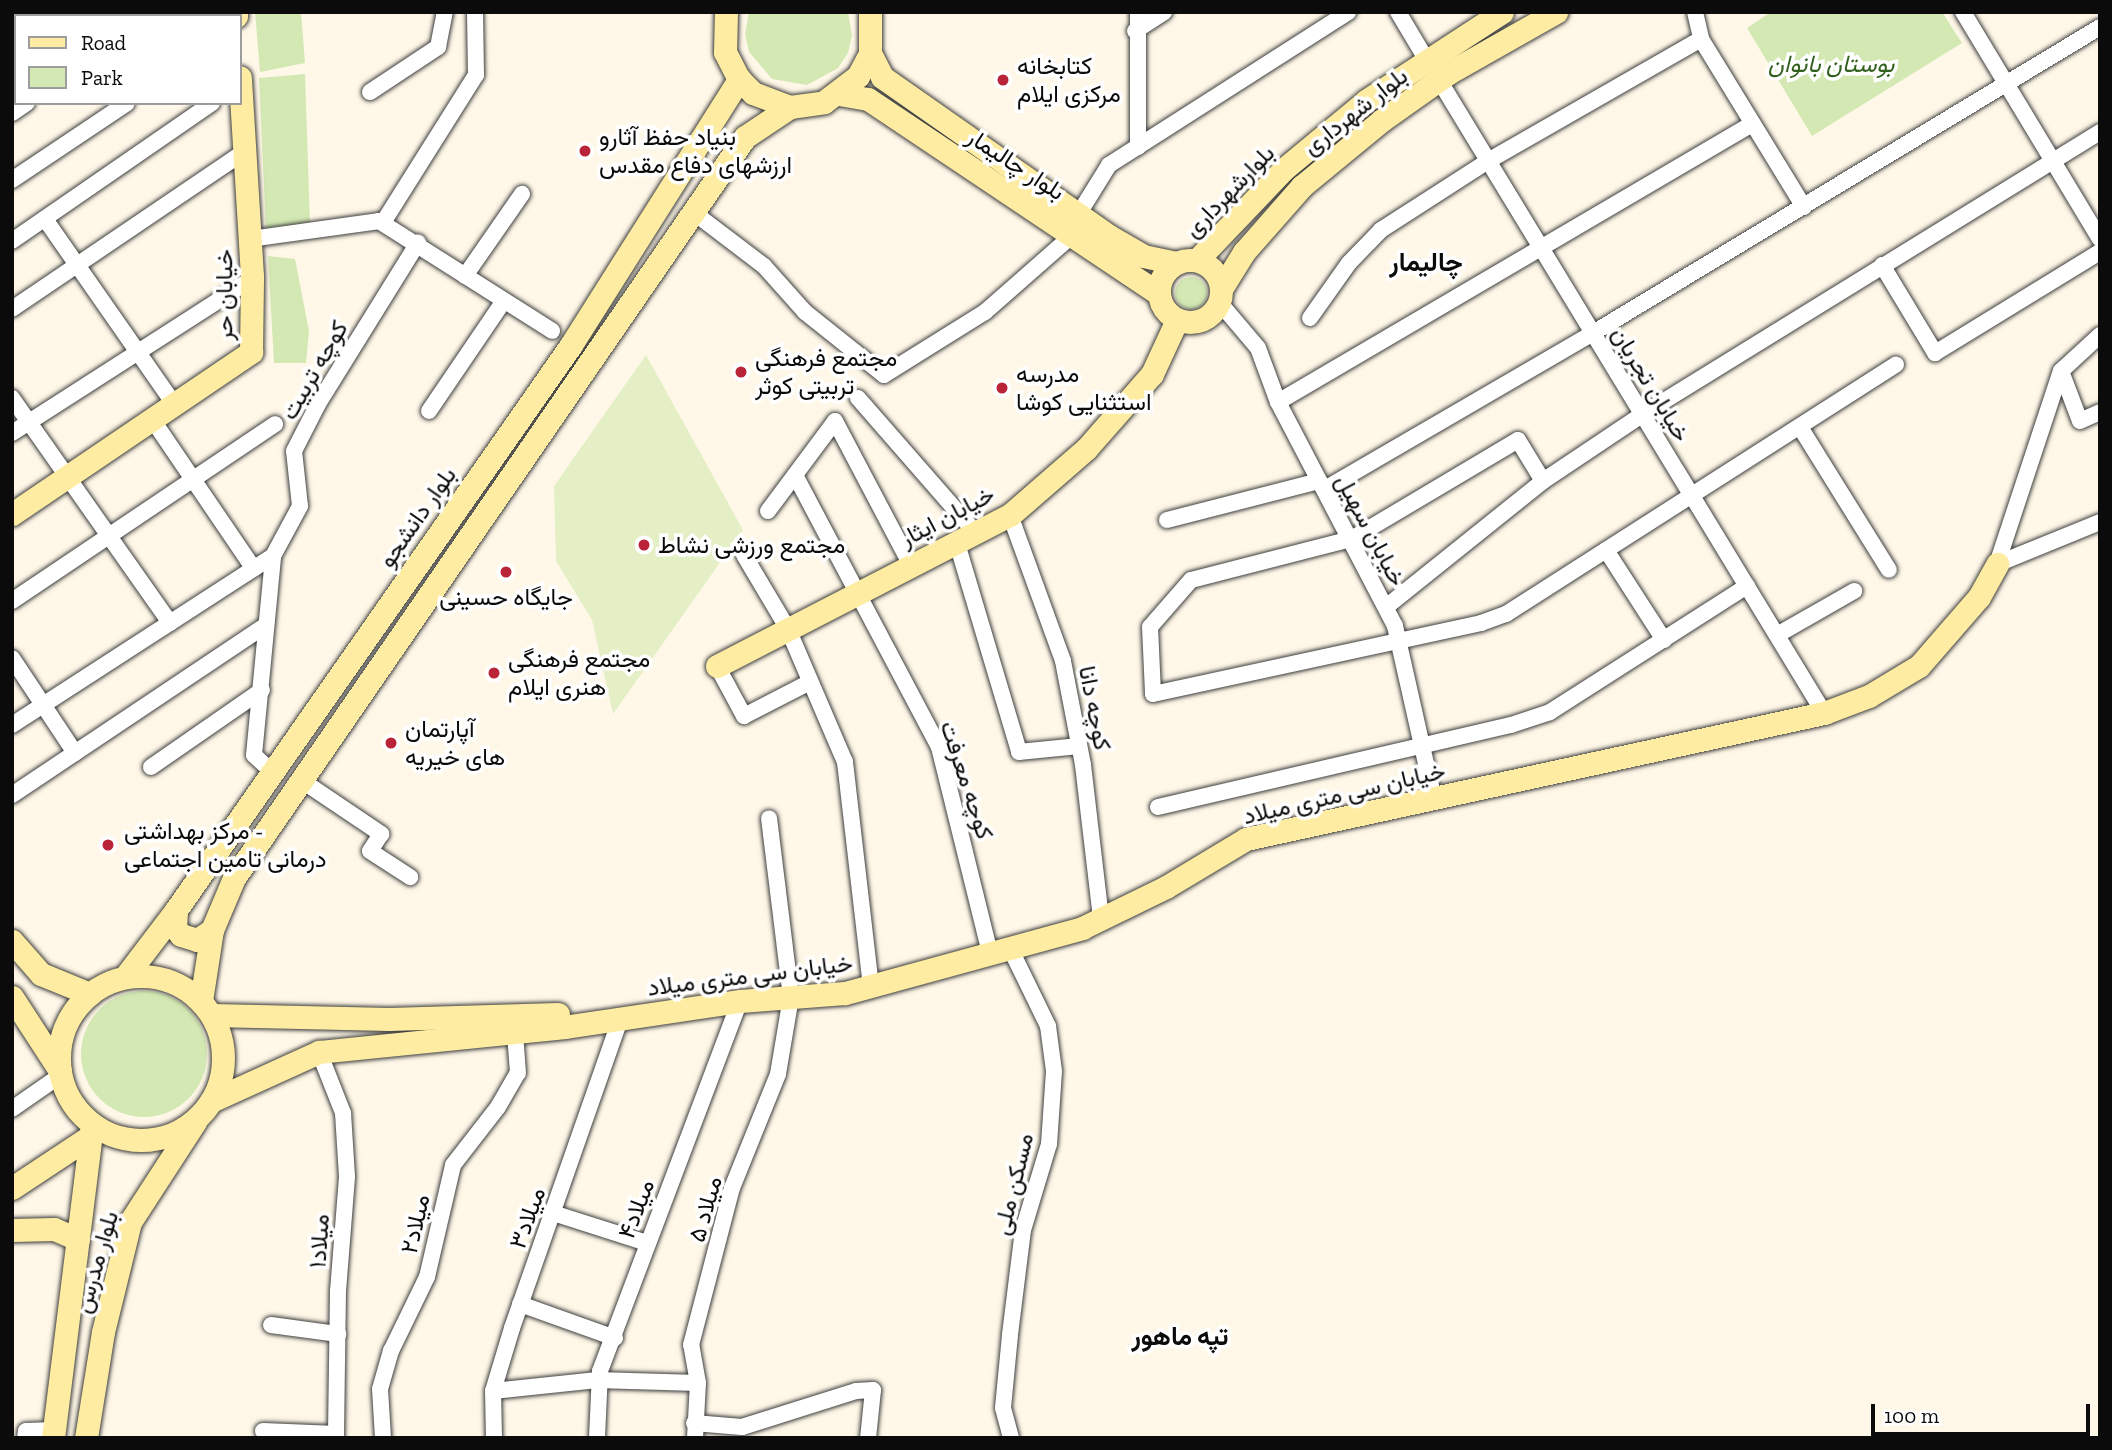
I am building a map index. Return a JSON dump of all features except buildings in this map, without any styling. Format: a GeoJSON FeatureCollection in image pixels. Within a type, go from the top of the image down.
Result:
{"type":"FeatureCollection","features":[{"type":"Feature","properties":{"kind":"main road"},"geometry":{"type":"LineString","coordinates":[[712,12],[739,79],[753,93],[790,107]]}},
{"type":"Feature","properties":{"kind":"main road"},"geometry":{"type":"LineString","coordinates":[[723,38],[726,12]]}},
{"type":"Feature","properties":{"kind":"main road"},"geometry":{"type":"LineString","coordinates":[[12,1188],[90,1131],[135,1140],[159,1138],[205,1108],[223,1058],[206,1007],[212,930],[234,878],[745,137],[790,107],[824,102],[839,94],[858,76],[870,53],[870,12]]}},
{"type":"Feature","properties":{"kind":"main road","name":"بلوارشهرداری"},"geometry":{"type":"LineString","coordinates":[[1186,262],[1284,169],[1367,100],[1426,59],[1502,12]]}},
{"type":"Feature","properties":{"kind":"main road","name":"بلوار شهرداری"},"geometry":{"type":"LineString","coordinates":[[1220,296],[1244,252],[1303,186],[1438,80],[1556,12]]}},
{"type":"Feature","properties":{"kind":"main road","name":"بلوار چالیمار"},"geometry":{"type":"LineString","coordinates":[[870,53],[882,77],[1077,224],[1158,293]]}},
{"type":"Feature","properties":{"kind":"main road"},"geometry":{"type":"LineString","coordinates":[[1426,59],[1438,80]]}},
{"type":"Feature","properties":{"kind":"main road","name":"بلوار دانشجو"},"geometry":{"type":"LineString","coordinates":[[125,977],[176,911],[270,770],[571,345],[739,79]]}},
{"type":"Feature","properties":{"kind":"main road","name":"بلوار چالیمار"},"geometry":{"type":"LineString","coordinates":[[839,94],[868,99],[1077,224],[1143,256],[1186,262]]}},
{"type":"Feature","properties":{"kind":"main road","name":"خیابان حر"},"geometry":{"type":"LineString","coordinates":[[12,514],[251,352],[252,279],[241,105]]}},
{"type":"Feature","properties":{"kind":"main road"},"geometry":{"type":"LineString","coordinates":[[1186,262],[1214,271],[1220,296],[1204,319],[1177,320],[1164,309],[1158,293],[1162,275],[1186,262]]}},
{"type":"Feature","properties":{"kind":"main road","name":"خیابان ایثار"},"geometry":{"type":"LineString","coordinates":[[717,666],[1010,514],[1086,449],[1152,374],[1177,320]]}},
{"type":"Feature","properties":{"kind":"main road","name":"خیابان سی متری میلاد"},"geometry":{"type":"LineString","coordinates":[[205,1108],[319,1052],[515,1024],[621,1017],[740,1001],[845,993],[1000,951],[1101,919],[1246,839],[1824,713],[1869,696],[1919,666],[1979,597],[1997,564]]}},
{"type":"Feature","properties":{"kind":"main road"},"geometry":{"type":"LineString","coordinates":[[176,911],[175,928],[181,935],[197,940],[212,930]]}},
{"type":"Feature","properties":{"kind":"main road"},"geometry":{"type":"LineString","coordinates":[[12,941],[41,974],[90,994]]}},
{"type":"Feature","properties":{"kind":"main road"},"geometry":{"type":"LineString","coordinates":[[41,974],[36,995],[14,999],[61,1074],[90,1131]]}},
{"type":"Feature","properties":{"kind":"main road"},"geometry":{"type":"LineString","coordinates":[[61,1074],[64,1029],[90,994],[125,977],[166,979],[206,1007]]}},
{"type":"Feature","properties":{"kind":"main road","name":"خیابان سی متری میلاد"},"geometry":{"type":"LineString","coordinates":[[206,1007],[515,1024]]}},
{"type":"Feature","properties":{"kind":"main road","name":"بلوار مدرس"},"geometry":{"type":"LineString","coordinates":[[86,1438],[103,1332],[130,1222],[205,1108]]}},
{"type":"Feature","properties":{"kind":"main road","name":"بلوار مدرس"},"geometry":{"type":"LineString","coordinates":[[54,1434],[90,1131]]}},
{"type":"Feature","properties":{"kind":"main road"},"geometry":{"type":"LineString","coordinates":[[12,1230],[54,1229],[78,1239]]}},
{"type":"Feature","properties":{"kind":"street"},"geometry":{"type":"LineString","coordinates":[[370,92],[438,47],[445,12]]}},
{"type":"Feature","properties":{"kind":"street"},"geometry":{"type":"LineString","coordinates":[[250,239],[379,221],[391,210],[476,75],[475,12]]}},
{"type":"Feature","properties":{"kind":"street"},"geometry":{"type":"LineString","coordinates":[[1138,12],[1135,31],[1138,147]]}},
{"type":"Feature","properties":{"kind":"street"},"geometry":{"type":"LineString","coordinates":[[1135,31],[1164,12]]}},
{"type":"Feature","properties":{"kind":"street"},"geometry":{"type":"LineString","coordinates":[[693,212],[764,266],[805,312],[884,375],[985,313],[1077,224],[1109,165],[1348,12]]}},
{"type":"Feature","properties":{"kind":"street"},"geometry":{"type":"LineString","coordinates":[[1398,12],[1426,59]]}},
{"type":"Feature","properties":{"kind":"street"},"geometry":{"type":"LineString","coordinates":[[1695,12],[1700,39],[1804,207]]}},
{"type":"Feature","properties":{"kind":"street"},"geometry":{"type":"LineString","coordinates":[[1963,12],[2100,239]]}},
{"type":"Feature","properties":{"kind":"street"},"geometry":{"type":"LineString","coordinates":[[1167,520],[1322,485],[1593,333],[2100,27]]}},
{"type":"Feature","properties":{"kind":"street"},"geometry":{"type":"LineString","coordinates":[[1310,318],[1381,230],[1488,161],[1700,39]]}},
{"type":"Feature","properties":{"kind":"street","name":"خیابان تجریان"},"geometry":{"type":"LineString","coordinates":[[1438,80],[1824,713]]}},
{"type":"Feature","properties":{"kind":"street"},"geometry":{"type":"LineString","coordinates":[[12,180],[124,105]]}},
{"type":"Feature","properties":{"kind":"street"},"geometry":{"type":"LineString","coordinates":[[12,241],[209,105]]}},
{"type":"Feature","properties":{"kind":"street"},"geometry":{"type":"LineString","coordinates":[[1278,402],[1539,245],[1752,124]]}},
{"type":"Feature","properties":{"kind":"street"},"geometry":{"type":"LineString","coordinates":[[1387,607],[1543,481],[1643,414],[2100,132]]}},
{"type":"Feature","properties":{"kind":"street"},"geometry":{"type":"LineString","coordinates":[[12,309],[244,151]]}},
{"type":"Feature","properties":{"kind":"street"},"geometry":{"type":"LineString","coordinates":[[465,276],[522,194]]}},
{"type":"Feature","properties":{"kind":"street"},"geometry":{"type":"LineString","coordinates":[[45,219],[174,404]]}},
{"type":"Feature","properties":{"kind":"street"},"geometry":{"type":"LineString","coordinates":[[379,221],[418,243],[503,302],[552,331]]}},
{"type":"Feature","properties":{"kind":"street","name":"کوچه تربیت"},"geometry":{"type":"LineString","coordinates":[[270,770],[254,755],[273,556],[300,506],[295,451],[318,404],[418,243]]}},
{"type":"Feature","properties":{"kind":"street"},"geometry":{"type":"LineString","coordinates":[[1876,269],[1935,353],[2100,252]]}},
{"type":"Feature","properties":{"kind":"street"},"geometry":{"type":"LineString","coordinates":[[12,433],[137,350],[252,279]]}},
{"type":"Feature","properties":{"kind":"street","name":"خیابان سهیل"},"geometry":{"type":"LineString","coordinates":[[1220,296],[1258,348],[1278,402],[1387,607],[1399,639],[1434,799]]}},
{"type":"Feature","properties":{"kind":"street"},"geometry":{"type":"LineString","coordinates":[[429,411],[503,302]]}},
{"type":"Feature","properties":{"kind":"street"},"geometry":{"type":"LineString","coordinates":[[1997,564],[2061,371],[2100,335]]}},
{"type":"Feature","properties":{"kind":"street"},"geometry":{"type":"LineString","coordinates":[[1543,481],[1518,439],[1351,539],[1191,580],[1150,627],[1153,694],[1481,623],[1506,614],[1896,365]]}},
{"type":"Feature","properties":{"kind":"street"},"geometry":{"type":"LineString","coordinates":[[2061,371],[2080,421],[2100,412]]}},
{"type":"Feature","properties":{"kind":"street"},"geometry":{"type":"LineString","coordinates":[[858,397],[965,536],[1019,752],[1079,746]]}},
{"type":"Feature","properties":{"kind":"street"},"geometry":{"type":"LineString","coordinates":[[12,398],[170,623]]}},
{"type":"Feature","properties":{"kind":"street"},"geometry":{"type":"LineString","coordinates":[[152,419],[254,569]]}},
{"type":"Feature","properties":{"kind":"street"},"geometry":{"type":"LineString","coordinates":[[768,511],[835,421],[911,565]]}},
{"type":"Feature","properties":{"kind":"street"},"geometry":{"type":"LineString","coordinates":[[12,601],[275,424]]}},
{"type":"Feature","properties":{"kind":"street"},"geometry":{"type":"LineString","coordinates":[[1800,427],[1889,570]]}},
{"type":"Feature","properties":{"kind":"street","name":"کوچه معرفت"},"geometry":{"type":"LineString","coordinates":[[795,475],[860,591],[939,747],[1000,951]]}},
{"type":"Feature","properties":{"kind":"street","name":"کوچه دانا"},"geometry":{"type":"LineString","coordinates":[[1010,514],[1063,662],[1079,746],[1101,919]]}},
{"type":"Feature","properties":{"kind":"street"},"geometry":{"type":"LineString","coordinates":[[1997,564],[2100,522]]}},
{"type":"Feature","properties":{"kind":"street"},"geometry":{"type":"LineString","coordinates":[[1606,550],[1664,640]]}},
{"type":"Feature","properties":{"kind":"street"},"geometry":{"type":"LineString","coordinates":[[744,555],[788,629],[845,762],[871,986]]}},
{"type":"Feature","properties":{"kind":"street"},"geometry":{"type":"LineString","coordinates":[[12,725],[273,556]]}},
{"type":"Feature","properties":{"kind":"street"},"geometry":{"type":"LineString","coordinates":[[1158,807],[1511,726],[1550,712],[1747,586]]}},
{"type":"Feature","properties":{"kind":"street"},"geometry":{"type":"LineString","coordinates":[[1777,635],[1854,591]]}},
{"type":"Feature","properties":{"kind":"street"},"geometry":{"type":"LineString","coordinates":[[12,795],[266,625]]}},
{"type":"Feature","properties":{"kind":"street"},"geometry":{"type":"LineString","coordinates":[[12,658],[75,753]]}},
{"type":"Feature","properties":{"kind":"street"},"geometry":{"type":"LineString","coordinates":[[717,666],[744,716],[810,682]]}},
{"type":"Feature","properties":{"kind":"street"},"geometry":{"type":"LineString","coordinates":[[150,766],[262,690]]}},
{"type":"Feature","properties":{"kind":"street"},"geometry":{"type":"LineString","coordinates":[[301,780],[382,834],[370,851],[410,877]]}},
{"type":"Feature","properties":{"kind":"street","name":"میلاد ۵"},"geometry":{"type":"LineString","coordinates":[[695,1431],[698,1383],[691,1345],[732,1188],[778,1074],[791,997],[769,818]]}},
{"type":"Feature","properties":{"kind":"street","name":"مسکن ملی"},"geometry":{"type":"LineString","coordinates":[[1000,951],[1048,1026],[1054,1071],[1049,1144],[1023,1230],[1010,1335],[1003,1408],[1011,1438]]}},
{"type":"Feature","properties":{"kind":"street","name":"میلاد۴"},"geometry":{"type":"LineString","coordinates":[[597,1438],[597,1380],[740,1001]]}},
{"type":"Feature","properties":{"kind":"street","name":"میلاد۳"},"geometry":{"type":"LineString","coordinates":[[494,1438],[493,1391],[520,1304],[621,1017]]}},
{"type":"Feature","properties":{"kind":"street","name":"میلاد۲"},"geometry":{"type":"LineString","coordinates":[[383,1438],[380,1389],[391,1352],[426,1277],[453,1165],[498,1107],[518,1073],[515,1024]]}},
{"type":"Feature","properties":{"kind":"street","name":"میلاد۱"},"geometry":{"type":"LineString","coordinates":[[319,1052],[343,1113],[347,1177],[338,1334],[336,1436]]}},
{"type":"Feature","properties":{"kind":"street"},"geometry":{"type":"LineString","coordinates":[[12,1109],[61,1074]]}},
{"type":"Feature","properties":{"kind":"street"},"geometry":{"type":"LineString","coordinates":[[553,1213],[647,1242]]}},
{"type":"Feature","properties":{"kind":"street"},"geometry":{"type":"LineString","coordinates":[[520,1304],[615,1338]]}},
{"type":"Feature","properties":{"kind":"street"},"geometry":{"type":"LineString","coordinates":[[271,1325],[338,1334]]}},
{"type":"Feature","properties":{"kind":"street"},"geometry":{"type":"LineString","coordinates":[[493,1391],[597,1380],[698,1383]]}},
{"type":"Feature","properties":{"kind":"street"},"geometry":{"type":"LineString","coordinates":[[695,1431],[742,1427],[873,1390],[868,1438]]}},
{"type":"Feature","properties":{"kind":"street"},"geometry":{"type":"LineString","coordinates":[[25,1438],[26,1431],[54,1434]]}},
{"type":"Feature","properties":{"kind":"street"},"geometry":{"type":"LineString","coordinates":[[263,1431],[336,1436]]}},
{"type":"Feature","properties":{"kind":"green space"},"geometry":{"type":"Polygon","coordinates":[[[255,12],[301,12],[305,63],[260,72],[255,12]]]}},
{"type":"Feature","properties":{"kind":"green space"},"geometry":{"type":"Polygon","coordinates":[[[749,12],[848,12],[852,35],[848,53],[838,68],[807,85],[772,79],[749,52],[745,34],[749,12]]]}},
{"type":"Feature","properties":{"kind":"green space","name":"بوستان بانوان"},"geometry":{"type":"Polygon","coordinates":[[[1771,12],[1942,12],[1962,43],[1812,136],[1747,28],[1771,12]]]}},
{"type":"Feature","properties":{"kind":"green space"},"geometry":{"type":"Polygon","coordinates":[[[305,74],[310,223],[266,229],[259,78],[305,74]]]}},
{"type":"Feature","properties":{"kind":"green space"},"geometry":{"type":"Polygon","coordinates":[[[268,256],[295,259],[309,331],[306,363],[274,363],[268,256]]]}},
{"type":"Feature","properties":{"kind":"green space"},"geometry":{"type":"Polygon","coordinates":[[[1191,277],[1202,282],[1207,293],[1202,304],[1191,309],[1180,304],[1175,293],[1180,282],[1191,277]]]}},
{"type":"Feature","properties":{"kind":"green space","name":"مجتمع ورزشی نشاط"},"geometry":{"type":"Polygon","coordinates":[[[646,355],[743,530],[613,714],[592,620],[556,561],[554,486],[646,355]]]}},
{"type":"Feature","properties":{"kind":"green space"},"geometry":{"type":"Polygon","coordinates":[[[144,991],[168,996],[188,1010],[202,1030],[207,1054],[202,1078],[188,1098],[168,1112],[144,1117],[120,1112],[100,1098],[86,1078],[81,1054],[86,1030],[100,1010],[120,996],[144,991]]]}},
{"type":"Feature","properties":{"kind":"place","name":"کتابخانه مرکزی ایلام"},"geometry":{"type":"Point","coordinates":[1003,80]}},
{"type":"Feature","properties":{"kind":"place","name":"بنیاد حفظ آثارو ارزشهای دفاع مقدس"},"geometry":{"type":"Point","coordinates":[585,151]}},
{"type":"Feature","properties":{"kind":"place","name":"مجتمع فرهنگی تربیتی کوثر"},"geometry":{"type":"Point","coordinates":[741,372]}},
{"type":"Feature","properties":{"kind":"place","name":"مدرسه استثنایی کوشا"},"geometry":{"type":"Point","coordinates":[1002,388]}},
{"type":"Feature","properties":{"kind":"place","name":"مجتمع ورزشی نشاط"},"geometry":{"type":"Point","coordinates":[644,545]}},
{"type":"Feature","properties":{"kind":"place","name":"جایگاه حسینی"},"geometry":{"type":"Point","coordinates":[506,572]}},
{"type":"Feature","properties":{"kind":"place","name":"مجتمع فرهنگی هنری ایلام"},"geometry":{"type":"Point","coordinates":[494,673]}},
{"type":"Feature","properties":{"kind":"place","name":"آپارتمان های خیریه"},"geometry":{"type":"Point","coordinates":[391,743]}},
{"type":"Feature","properties":{"kind":"place","name":"مرکز بهداشتی - درمانی تامین اجتماعی"},"geometry":{"type":"Point","coordinates":[108,845]}},
{"type":"Feature","properties":{"kind":"district","name":"چالیمار"},"geometry":{"type":"Point","coordinates":[1426,263]}},
{"type":"Feature","properties":{"kind":"district","name":"تپه ماهور"},"geometry":{"type":"Point","coordinates":[1180,1337]}}]}
